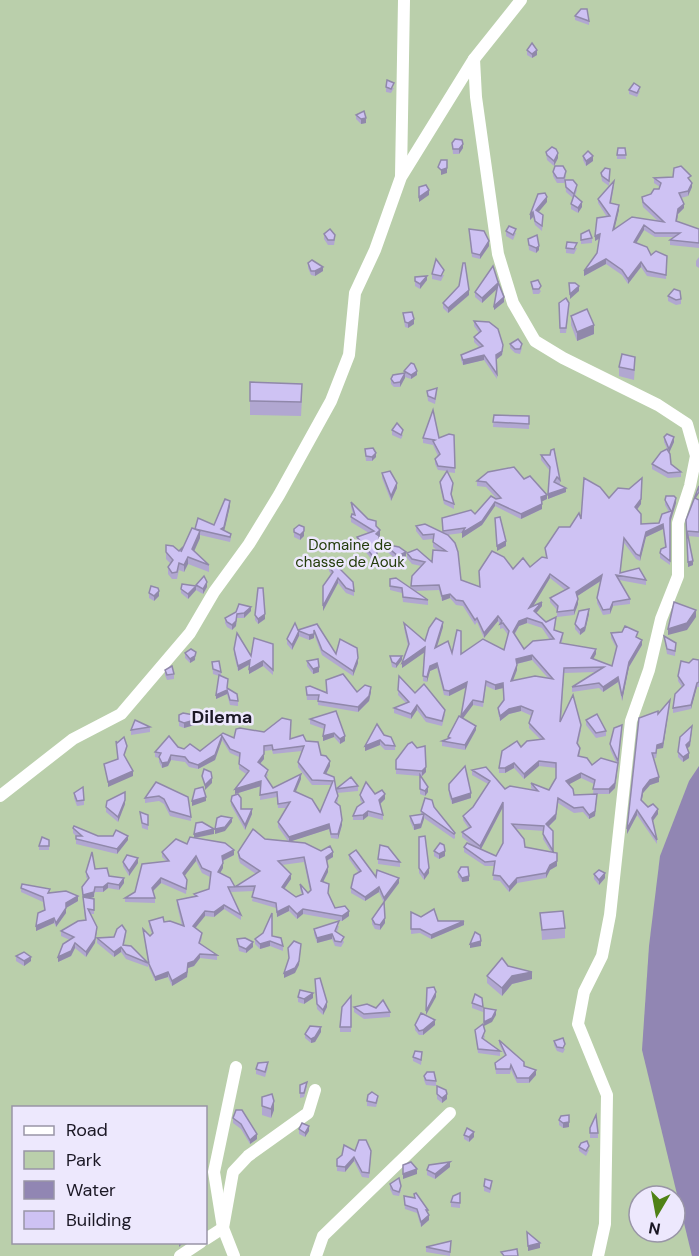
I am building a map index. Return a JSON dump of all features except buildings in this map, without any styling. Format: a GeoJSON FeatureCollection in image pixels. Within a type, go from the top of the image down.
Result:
{"type":"FeatureCollection","features":[{"type":"Feature","properties":{"kind":"street"},"geometry":{"type":"LineString","coordinates":[[401,177],[404,0]]}},
{"type":"Feature","properties":{"kind":"street"},"geometry":{"type":"LineString","coordinates":[[0,796],[73,739],[121,714],[190,633],[214,592],[249,544],[331,401],[349,355],[355,293],[375,250],[401,177],[474,59],[521,0]]}},
{"type":"Feature","properties":{"kind":"street"},"geometry":{"type":"LineString","coordinates":[[474,59],[476,97],[498,254],[513,303],[535,341],[563,358],[658,405],[687,424],[696,456],[690,486],[678,523],[678,576],[661,619],[649,670],[631,721],[619,812],[610,915],[602,956],[584,992],[578,1024],[607,1095],[605,1224],[598,1256]]}},
{"type":"Feature","properties":{"kind":"street"},"geometry":{"type":"LineString","coordinates":[[234,1256],[223,1228],[214,1172],[236,1067]]}},
{"type":"Feature","properties":{"kind":"street"},"geometry":{"type":"LineString","coordinates":[[207,1238],[223,1228],[233,1172],[248,1156],[308,1113],[315,1090]]}},
{"type":"Feature","properties":{"kind":"street"},"geometry":{"type":"LineString","coordinates":[[315,1256],[323,1236],[450,1113]]}},
{"type":"Feature","properties":{"kind":"street"},"geometry":{"type":"LineString","coordinates":[[180,1256],[198,1244]]}},
{"type":"Feature","properties":{"kind":"green space","name":"Domaine de chasse de Aouk"},"geometry":{"type":"Polygon","coordinates":[[[0,0],[699,0],[699,1256],[0,1256],[0,0]]]}},
{"type":"Feature","properties":{"kind":"water"},"geometry":{"type":"Polygon","coordinates":[[[699,766],[699,1256],[692,1256],[687,1235],[687,1184],[675,1184],[642,1050],[649,946],[660,856],[689,781],[699,766]]]}},
{"type":"Feature","properties":{"kind":"district","name":"Dilema"},"geometry":{"type":"Point","coordinates":[222,717]}}]}
